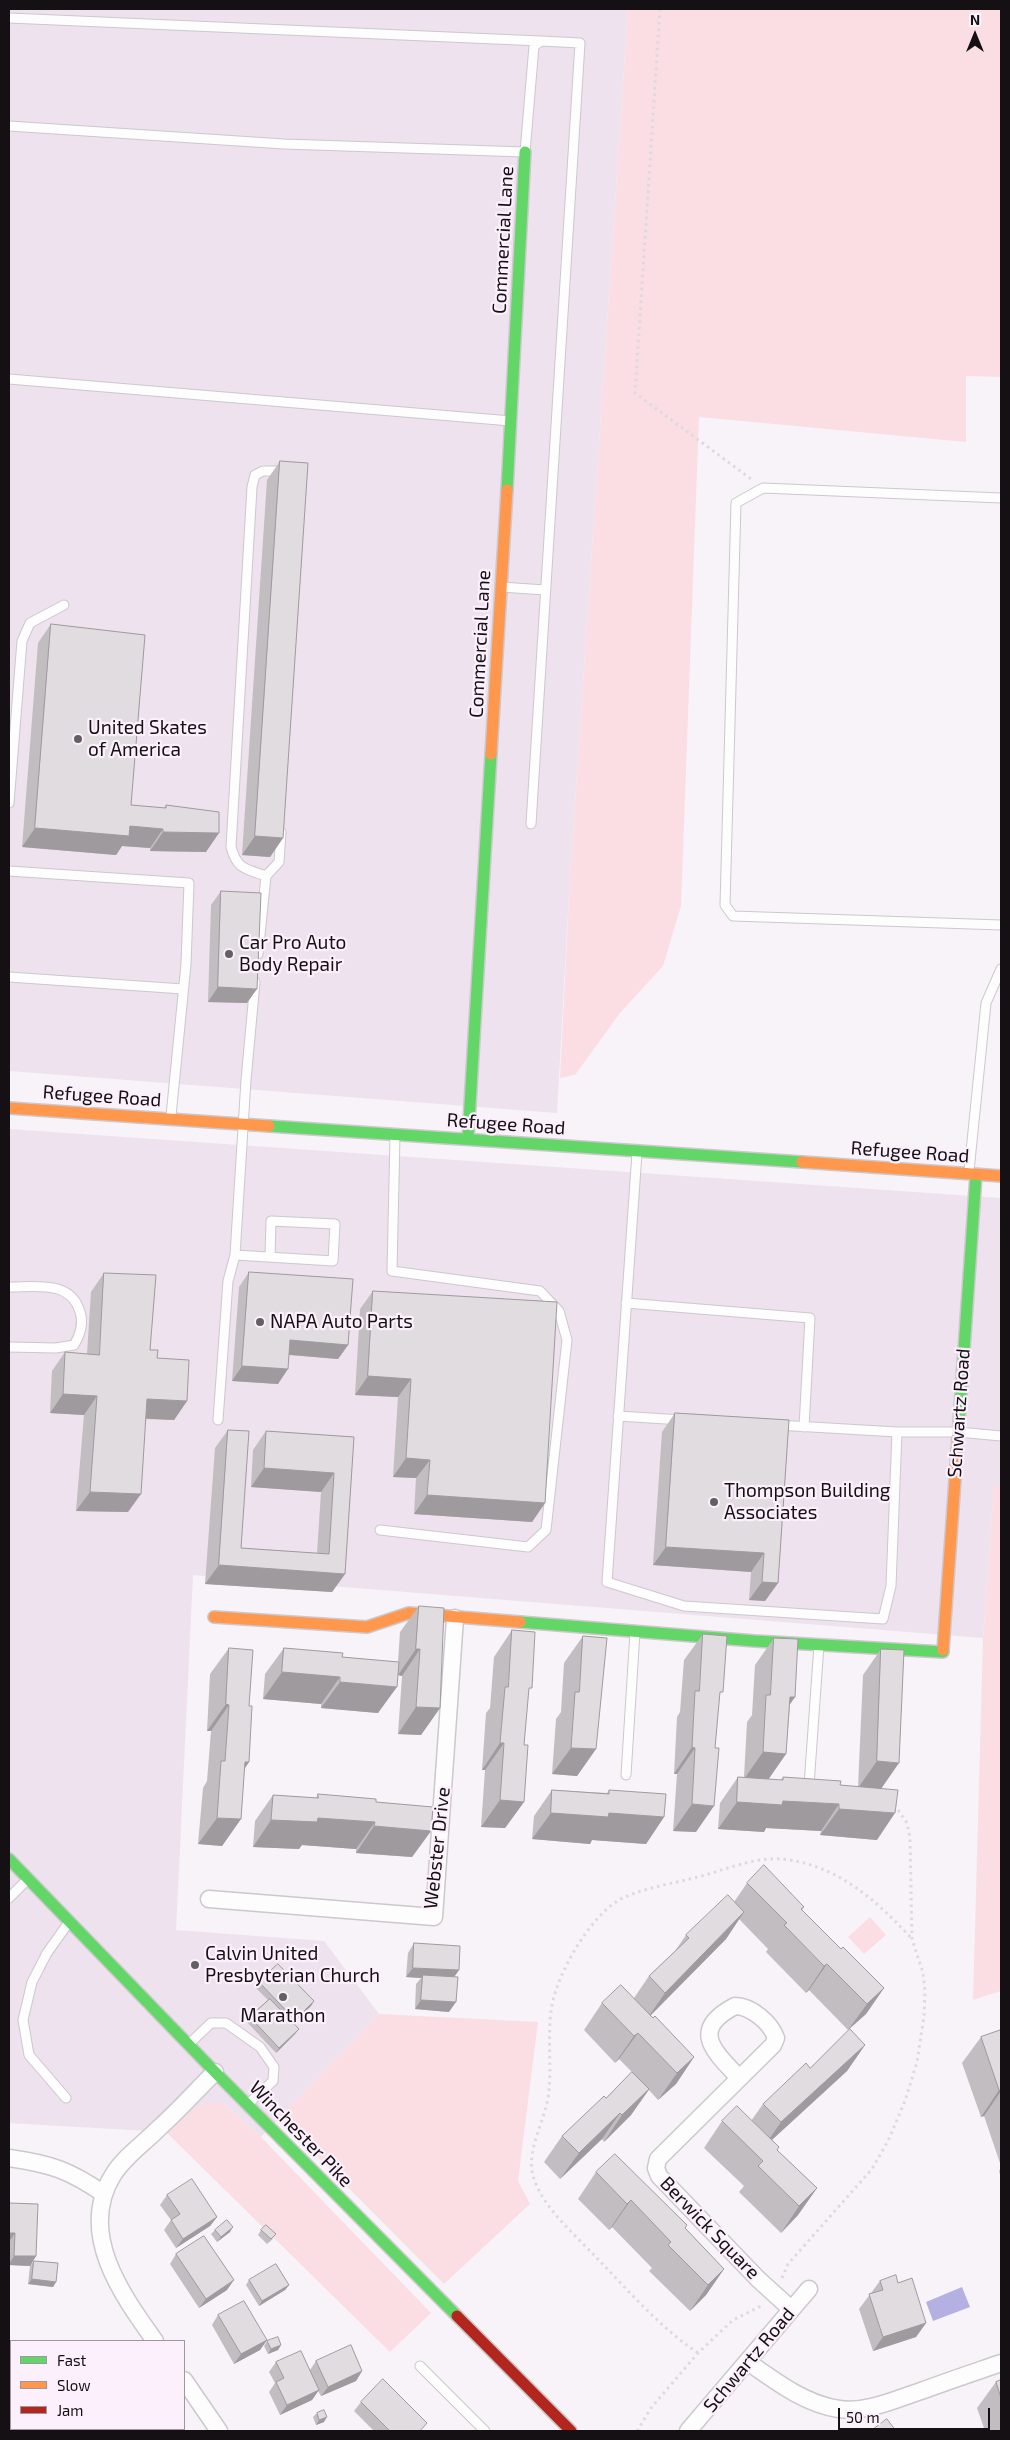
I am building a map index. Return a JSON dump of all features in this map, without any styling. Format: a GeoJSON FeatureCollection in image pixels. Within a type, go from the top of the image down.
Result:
{"type":"FeatureCollection","features":[{"type":"Feature","properties":{"kind":"street","name":"Commercial Lane"},"geometry":{"type":"LineString","coordinates":[[468,1138],[511,421],[525,152]]}},
{"type":"Feature","properties":{"kind":"street","name":"Refugee Road"},"geometry":{"type":"LineString","coordinates":[[9,1108],[1001,1176]]}},
{"type":"Feature","properties":{"kind":"street","name":"Schwartz Road"},"geometry":{"type":"LineString","coordinates":[[819,1645],[943,1652],[973,1174]]}},
{"type":"Feature","properties":{"kind":"street"},"geometry":{"type":"LineString","coordinates":[[214,1617],[367,1627],[409,1613],[819,1645]]}},
{"type":"Feature","properties":{"kind":"street","name":"Webster Drive"},"geometry":{"type":"LineString","coordinates":[[209,1899],[434,1917],[455,1618]]}},
{"type":"Feature","properties":{"kind":"street","name":"Winchester Pike"},"geometry":{"type":"LineString","coordinates":[[9,1859],[215,2072],[570,2431]]}},
{"type":"Feature","properties":{"kind":"street","name":"Berwick Square"},"geometry":{"type":"LineString","coordinates":[[739,2078],[713,2050],[709,2041],[709,2031],[714,2022],[736,2006],[744,2006],[752,2010],[774,2032],[776,2038],[773,2045],[658,2159],[656,2168],[659,2176],[791,2309]]}},
{"type":"Feature","properties":{"kind":"street"},"geometry":{"type":"LineString","coordinates":[[155,2340],[127,2302],[112,2274],[103,2251],[100,2211],[104,2194],[113,2175],[126,2158],[160,2128],[215,2072]]}},
{"type":"Feature","properties":{"kind":"street"},"geometry":{"type":"LineString","coordinates":[[9,2158],[57,2168],[76,2175],[104,2194]]}},
{"type":"Feature","properties":{"kind":"street","name":"Schwartz Road"},"geometry":{"type":"LineString","coordinates":[[688,2431],[810,2289]]}},
{"type":"Feature","properties":{"kind":"street"},"geometry":{"type":"LineString","coordinates":[[748,2362],[796,2394],[822,2405],[840,2409],[864,2409],[1001,2363]]}},
{"type":"Feature","properties":{"kind":"street"},"geometry":{"type":"LineString","coordinates":[[185,2381],[219,2431]]}},
{"type":"Feature","properties":{"kind":"lane"},"geometry":{"type":"LineString","coordinates":[[9,18],[580,43],[531,824]]}},
{"type":"Feature","properties":{"kind":"lane"},"geometry":{"type":"LineString","coordinates":[[9,126],[284,144],[525,152],[534,46],[541,41]]}},
{"type":"Feature","properties":{"kind":"lane"},"geometry":{"type":"LineString","coordinates":[[9,379],[511,421]]}},
{"type":"Feature","properties":{"kind":"lane"},"geometry":{"type":"LineString","coordinates":[[266,876],[243,869],[235,860],[231,846],[252,496],[255,475],[263,471],[292,472]]}},
{"type":"Feature","properties":{"kind":"lane"},"geometry":{"type":"LineString","coordinates":[[1001,498],[763,488],[736,503],[725,905],[733,916],[1001,925]]}},
{"type":"Feature","properties":{"kind":"lane"},"geometry":{"type":"LineString","coordinates":[[501,587],[545,590]]}},
{"type":"Feature","properties":{"kind":"lane"},"geometry":{"type":"LineString","coordinates":[[9,803],[22,641],[30,623],[64,605]]}},
{"type":"Feature","properties":{"kind":"lane"},"geometry":{"type":"LineString","coordinates":[[257,964],[266,876],[279,862],[282,822]]}},
{"type":"Feature","properties":{"kind":"lane"},"geometry":{"type":"LineString","coordinates":[[9,871],[190,883],[183,989],[171,1118]]}},
{"type":"Feature","properties":{"kind":"lane"},"geometry":{"type":"LineString","coordinates":[[973,1174],[986,1003],[1001,969]]}},
{"type":"Feature","properties":{"kind":"lane"},"geometry":{"type":"LineString","coordinates":[[218,1420],[228,1281],[235,1255],[256,974]]}},
{"type":"Feature","properties":{"kind":"lane"},"geometry":{"type":"LineString","coordinates":[[9,977],[183,989]]}},
{"type":"Feature","properties":{"kind":"lane"},"geometry":{"type":"LineString","coordinates":[[380,1530],[528,1547],[546,1530],[567,1340],[559,1311],[540,1291],[392,1271],[395,1134]]}},
{"type":"Feature","properties":{"kind":"lane"},"geometry":{"type":"LineString","coordinates":[[637,1150],[606,1582],[684,1606],[883,1619],[891,1586],[897,1432]]}},
{"type":"Feature","properties":{"kind":"lane"},"geometry":{"type":"LineString","coordinates":[[235,1255],[332,1262],[335,1224],[271,1221],[270,1257]]}},
{"type":"Feature","properties":{"kind":"lane"},"geometry":{"type":"LineString","coordinates":[[9,1286],[52,1288],[67,1291],[76,1300],[82,1316],[81,1332],[74,1345],[56,1348],[9,1347]]}},
{"type":"Feature","properties":{"kind":"lane"},"geometry":{"type":"LineString","coordinates":[[626,1303],[810,1318],[804,1426]]}},
{"type":"Feature","properties":{"kind":"lane"},"geometry":{"type":"LineString","coordinates":[[618,1416],[694,1420]]}},
{"type":"Feature","properties":{"kind":"lane"},"geometry":{"type":"LineString","coordinates":[[766,1424],[897,1432],[958,1432],[1001,1436]]}},
{"type":"Feature","properties":{"kind":"lane"},"geometry":{"type":"LineString","coordinates":[[626,1775],[635,1632]]}},
{"type":"Feature","properties":{"kind":"lane"},"geometry":{"type":"LineString","coordinates":[[809,1785],[819,1645]]}},
{"type":"Feature","properties":{"kind":"lane"},"geometry":{"type":"LineString","coordinates":[[9,1898],[28,1878]]}},
{"type":"Feature","properties":{"kind":"lane"},"geometry":{"type":"LineString","coordinates":[[66,2098],[29,2056],[23,2020],[32,1982],[47,1952],[69,1921]]}},
{"type":"Feature","properties":{"kind":"lane"},"geometry":{"type":"LineString","coordinates":[[189,2044],[211,2023],[226,2023],[260,2047],[274,2067],[273,2081],[248,2104]]}},
{"type":"Feature","properties":{"kind":"lane"},"geometry":{"type":"LineString","coordinates":[[420,2366],[485,2431]]}},
{"type":"Feature","properties":{"kind":"path"},"geometry":{"type":"LineString","coordinates":[[660,9],[635,394],[763,488]]}},
{"type":"Feature","properties":{"kind":"path"},"geometry":{"type":"LineString","coordinates":[[637,2431],[651,2408],[698,2353],[733,2320],[766,2304],[775,2294],[788,2264],[872,2169],[888,2141],[905,2101],[917,2062],[924,2016],[923,1973],[912,1939],[910,1838],[907,1823],[900,1811],[891,1802]]}},
{"type":"Feature","properties":{"kind":"path"},"geometry":{"type":"LineString","coordinates":[[698,2353],[686,2345],[631,2294],[581,2241],[546,2202],[534,2179],[531,2157],[549,2091],[552,2009],[556,1990],[568,1965],[584,1936],[603,1912],[622,1898],[652,1888],[767,1858],[790,1860],[835,1874],[883,1907],[912,1939]]}},
{"type":"Feature","properties":{"kind":"shaded area"},"geometry":{"type":"Polygon","coordinates":[[[9,9],[628,9],[570,877],[557,1113],[9,1071],[9,9]]]}},
{"type":"Feature","properties":{"kind":"shaded area"},"geometry":{"type":"Polygon","coordinates":[[[628,9],[1001,9],[1001,377],[966,376],[966,442],[699,417],[681,906],[663,966],[620,1013],[575,1075],[560,1078],[570,877],[628,9]]]}},
{"type":"Feature","properties":{"kind":"shaded area"},"geometry":{"type":"Polygon","coordinates":[[[9,1129],[1001,1198],[1001,1485],[994,1485],[983,1638],[193,1575],[176,1930],[324,1941],[379,2014],[261,2137],[222,2102],[166,2132],[9,2123],[9,1129]]]}},
{"type":"Feature","properties":{"kind":"shaded area"},"geometry":{"type":"Polygon","coordinates":[[[994,1485],[1001,1485],[1001,1991],[973,2000],[983,1638],[994,1485]]]}},
{"type":"Feature","properties":{"kind":"shaded area"},"geometry":{"type":"Polygon","coordinates":[[[870,1917],[886,1935],[864,1954],[848,1937],[870,1917]]]}},
{"type":"Feature","properties":{"kind":"shaded area"},"geometry":{"type":"Polygon","coordinates":[[[379,2014],[538,2022],[518,2181],[530,2204],[444,2284],[279,2118],[379,2014]]]}},
{"type":"Feature","properties":{"kind":"shaded area"},"geometry":{"type":"Polygon","coordinates":[[[222,2102],[261,2137],[431,2313],[390,2352],[166,2132],[199,2106],[222,2102]]]}},
{"type":"Feature","properties":{"kind":"water"},"geometry":{"type":"Polygon","coordinates":[[[962,2287],[970,2307],[933,2321],[926,2302],[962,2287]]]}},
{"type":"Feature","properties":{"kind":"building"},"geometry":{"type":"Polygon","coordinates":[[[280,461],[308,463],[283,838],[255,836],[280,461]]]}},
{"type":"Feature","properties":{"kind":"building","name":"United Skates of America"},"geometry":{"type":"Polygon","coordinates":[[[51,624],[145,635],[131,805],[166,808],[166,805],[219,812],[219,833],[163,832],[163,829],[130,826],[129,836],[35,828],[51,624]]]}},
{"type":"Feature","properties":{"kind":"building","name":"Car Pro Auto Body Repair"},"geometry":{"type":"Polygon","coordinates":[[[221,891],[261,893],[257,989],[218,987],[221,891]]]}},
{"type":"Feature","properties":{"kind":"building"},"geometry":{"type":"Polygon","coordinates":[[[249,1272],[353,1279],[348,1345],[290,1340],[288,1369],[242,1366],[249,1272]]]}},
{"type":"Feature","properties":{"kind":"building"},"geometry":{"type":"Polygon","coordinates":[[[104,1273],[156,1275],[150,1350],[158,1350],[157,1358],[189,1360],[187,1401],[147,1399],[141,1494],[90,1492],[97,1396],[63,1394],[65,1352],[99,1355],[104,1273]]]}},
{"type":"Feature","properties":{"kind":"building"},"geometry":{"type":"Polygon","coordinates":[[[373,1291],[557,1302],[545,1503],[427,1495],[430,1460],[406,1458],[411,1379],[368,1376],[373,1291]]]}},
{"type":"Feature","properties":{"kind":"building","name":"Thompson Building Associates"},"geometry":{"type":"Polygon","coordinates":[[[675,1413],[789,1420],[778,1583],[762,1582],[764,1553],[666,1547],[675,1413]]]}},
{"type":"Feature","properties":{"kind":"building"},"geometry":{"type":"Polygon","coordinates":[[[228,1430],[249,1431],[241,1548],[329,1554],[334,1473],[264,1468],[266,1431],[354,1437],[345,1574],[219,1565],[228,1430]]]}},
{"type":"Feature","properties":{"kind":"building"},"geometry":{"type":"Polygon","coordinates":[[[419,1606],[444,1608],[440,1708],[416,1707],[420,1649],[416,1649],[419,1606]]]}},
{"type":"Feature","properties":{"kind":"building"},"geometry":{"type":"Polygon","coordinates":[[[512,1630],[535,1632],[532,1688],[529,1688],[524,1745],[528,1745],[524,1802],[500,1800],[504,1743],[500,1743],[505,1687],[508,1687],[512,1630]]]}},
{"type":"Feature","properties":{"kind":"building"},"geometry":{"type":"Polygon","coordinates":[[[703,1634],[727,1636],[723,1692],[720,1692],[715,1748],[719,1748],[714,1806],[692,1804],[695,1748],[692,1747],[695,1691],[699,1691],[703,1634]]]}},
{"type":"Feature","properties":{"kind":"building"},"geometry":{"type":"Polygon","coordinates":[[[583,1636],[607,1638],[596,1749],[571,1748],[575,1692],[579,1692],[583,1636]]]}},
{"type":"Feature","properties":{"kind":"building"},"geometry":{"type":"Polygon","coordinates":[[[774,1638],[798,1639],[795,1697],[790,1697],[786,1754],[763,1752],[766,1695],[770,1695],[774,1638]]]}},
{"type":"Feature","properties":{"kind":"building"},"geometry":{"type":"Polygon","coordinates":[[[229,1648],[253,1650],[249,1706],[252,1706],[249,1762],[245,1762],[241,1819],[217,1818],[221,1761],[225,1761],[229,1705],[226,1704],[229,1648]]]}},
{"type":"Feature","properties":{"kind":"building"},"geometry":{"type":"Polygon","coordinates":[[[284,1648],[343,1653],[342,1657],[399,1662],[397,1687],[340,1682],[340,1677],[282,1672],[284,1648]]]}},
{"type":"Feature","properties":{"kind":"building"},"geometry":{"type":"Polygon","coordinates":[[[881,1649],[904,1650],[899,1763],[877,1761],[881,1649]]]}},
{"type":"Feature","properties":{"kind":"building"},"geometry":{"type":"Polygon","coordinates":[[[738,1777],[783,1780],[783,1777],[841,1781],[840,1785],[898,1790],[895,1813],[839,1809],[839,1804],[783,1801],[782,1805],[737,1802],[738,1777]]]}},
{"type":"Feature","properties":{"kind":"building"},"geometry":{"type":"Polygon","coordinates":[[[552,1790],[609,1794],[609,1790],[666,1794],[664,1817],[609,1813],[608,1817],[551,1813],[552,1790]]]}},
{"type":"Feature","properties":{"kind":"building"},"geometry":{"type":"Polygon","coordinates":[[[318,1794],[376,1799],[376,1802],[433,1807],[431,1831],[374,1826],[375,1822],[318,1818],[317,1822],[271,1820],[273,1795],[318,1798],[318,1794]]]}},
{"type":"Feature","properties":{"kind":"building"},"geometry":{"type":"Polygon","coordinates":[[[764,1865],[804,1907],[801,1909],[884,1988],[867,2004],[827,1964],[824,1966],[784,1925],[787,1923],[747,1883],[764,1865]]]}},
{"type":"Feature","properties":{"kind":"building"},"geometry":{"type":"Polygon","coordinates":[[[728,1895],[744,1912],[665,1993],[649,1976],[689,1938],[686,1935],[728,1895]]]}},
{"type":"Feature","properties":{"kind":"building"},"geometry":{"type":"Polygon","coordinates":[[[414,1943],[460,1946],[459,1970],[413,1968],[414,1943]]]}},
{"type":"Feature","properties":{"kind":"building","name":"Marathon"},"geometry":{"type":"Polygon","coordinates":[[[278,1964],[314,2001],[295,2020],[259,1982],[278,1964]]]}},
{"type":"Feature","properties":{"kind":"building"},"geometry":{"type":"Polygon","coordinates":[[[423,1975],[458,1977],[456,2002],[421,2000],[423,1975]]]}},
{"type":"Feature","properties":{"kind":"building"},"geometry":{"type":"Polygon","coordinates":[[[621,1985],[653,2018],[655,2016],[694,2057],[677,2073],[638,2033],[634,2036],[602,2003],[621,1985]]]}},
{"type":"Feature","properties":{"kind":"building","name":"Marathon"},"geometry":{"type":"Polygon","coordinates":[[[270,1999],[299,2029],[279,2048],[250,2017],[270,1999]]]}},
{"type":"Feature","properties":{"kind":"building"},"geometry":{"type":"Polygon","coordinates":[[[850,2029],[865,2045],[781,2122],[763,2104],[806,2063],[810,2068],[850,2029]]]}},
{"type":"Feature","properties":{"kind":"building"},"geometry":{"type":"Polygon","coordinates":[[[1001,2030],[1001,2090],[999,2090],[981,2037],[1001,2030]]]}},
{"type":"Feature","properties":{"kind":"building"},"geometry":{"type":"Polygon","coordinates":[[[632,2072],[649,2089],[622,2115],[620,2113],[579,2153],[562,2136],[604,2096],[606,2098],[632,2072]]]}},
{"type":"Feature","properties":{"kind":"building"},"geometry":{"type":"Polygon","coordinates":[[[737,2106],[779,2147],[777,2150],[817,2188],[799,2206],[758,2166],[763,2161],[722,2121],[737,2106]]]}},
{"type":"Feature","properties":{"kind":"building"},"geometry":{"type":"Polygon","coordinates":[[[615,2154],[687,2225],[685,2228],[724,2269],[708,2285],[668,2245],[671,2242],[631,2200],[627,2204],[596,2172],[615,2154]]]}},
{"type":"Feature","properties":{"kind":"building"},"geometry":{"type":"Polygon","coordinates":[[[192,2179],[217,2217],[183,2239],[171,2220],[180,2214],[167,2195],[192,2179]]]}},
{"type":"Feature","properties":{"kind":"building"},"geometry":{"type":"Polygon","coordinates":[[[9,2203],[38,2204],[36,2256],[14,2256],[15,2233],[9,2233],[9,2203]]]}},
{"type":"Feature","properties":{"kind":"building"},"geometry":{"type":"Polygon","coordinates":[[[227,2220],[233,2227],[221,2237],[215,2230],[227,2220]]]}},
{"type":"Feature","properties":{"kind":"building"},"geometry":{"type":"Polygon","coordinates":[[[266,2225],[276,2234],[271,2239],[261,2230],[266,2225]]]}},
{"type":"Feature","properties":{"kind":"building"},"geometry":{"type":"Polygon","coordinates":[[[204,2236],[234,2280],[206,2299],[176,2254],[204,2236]]]}},
{"type":"Feature","properties":{"kind":"building"},"geometry":{"type":"Polygon","coordinates":[[[34,2261],[58,2263],[56,2282],[32,2279],[34,2261]]]}},
{"type":"Feature","properties":{"kind":"building"},"geometry":{"type":"Polygon","coordinates":[[[276,2264],[289,2285],[262,2301],[249,2280],[276,2264]]]}},
{"type":"Feature","properties":{"kind":"building"},"geometry":{"type":"Polygon","coordinates":[[[896,2275],[898,2283],[912,2278],[926,2323],[883,2337],[869,2294],[883,2290],[880,2281],[896,2275]]]}},
{"type":"Feature","properties":{"kind":"building"},"geometry":{"type":"Polygon","coordinates":[[[244,2301],[267,2340],[241,2354],[218,2315],[244,2301]]]}},
{"type":"Feature","properties":{"kind":"building"},"geometry":{"type":"Polygon","coordinates":[[[278,2337],[281,2345],[271,2349],[267,2341],[278,2337]]]}},
{"type":"Feature","properties":{"kind":"building"},"geometry":{"type":"Polygon","coordinates":[[[351,2345],[362,2371],[328,2387],[316,2361],[351,2345]]]}},
{"type":"Feature","properties":{"kind":"building"},"geometry":{"type":"Polygon","coordinates":[[[301,2351],[319,2390],[287,2405],[276,2382],[284,2378],[276,2362],[301,2351]]]}},
{"type":"Feature","properties":{"kind":"building"},"geometry":{"type":"Polygon","coordinates":[[[383,2379],[427,2423],[420,2431],[390,2431],[361,2402],[383,2379]]]}},
{"type":"Feature","properties":{"kind":"building"},"geometry":{"type":"Polygon","coordinates":[[[1001,2380],[1001,2398],[996,2382],[1001,2380]]]}},
{"type":"Feature","properties":{"kind":"building"},"geometry":{"type":"Polygon","coordinates":[[[324,2410],[327,2417],[319,2420],[317,2413],[324,2410]]]}},
{"type":"Feature","properties":{"kind":"building"},"geometry":{"type":"Polygon","coordinates":[[[887,2419],[896,2431],[871,2431],[887,2419]]]}},
{"type":"Feature","properties":{"kind":"traffic: fast"},"geometry":{"type":"LineString","coordinates":[[507,490],[525,152]]}},
{"type":"Feature","properties":{"kind":"traffic: fast"},"geometry":{"type":"LineString","coordinates":[[468,1138],[491,754]]}},
{"type":"Feature","properties":{"kind":"traffic: fast"},"geometry":{"type":"LineString","coordinates":[[269,1126],[802,1162]]}},
{"type":"Feature","properties":{"kind":"traffic: fast"},"geometry":{"type":"LineString","coordinates":[[958,1437],[976,1175]]}},
{"type":"Feature","properties":{"kind":"traffic: fast"},"geometry":{"type":"LineString","coordinates":[[520,1622],[755,1641],[943,1652],[943,1650]]}},
{"type":"Feature","properties":{"kind":"traffic: fast"},"geometry":{"type":"LineString","coordinates":[[9,1859],[215,2072],[457,2316]]}},
{"type":"Feature","properties":{"kind":"traffic: slow"},"geometry":{"type":"LineString","coordinates":[[491,754],[507,490]]}},
{"type":"Feature","properties":{"kind":"traffic: slow"},"geometry":{"type":"LineString","coordinates":[[9,1108],[269,1126]]}},
{"type":"Feature","properties":{"kind":"traffic: slow"},"geometry":{"type":"LineString","coordinates":[[802,1162],[1001,1176]]}},
{"type":"Feature","properties":{"kind":"traffic: slow"},"geometry":{"type":"LineString","coordinates":[[943,1650],[958,1437]]}},
{"type":"Feature","properties":{"kind":"traffic: slow"},"geometry":{"type":"LineString","coordinates":[[214,1617],[367,1627],[409,1613],[520,1622]]}},
{"type":"Feature","properties":{"kind":"traffic: jam"},"geometry":{"type":"LineString","coordinates":[[457,2316],[571,2431]]}},
{"type":"Feature","properties":{"kind":"place","name":"United Skates of America"},"geometry":{"type":"Point","coordinates":[78,739]}},
{"type":"Feature","properties":{"kind":"place","name":"Car Pro Auto Body Repair"},"geometry":{"type":"Point","coordinates":[229,954]}},
{"type":"Feature","properties":{"kind":"place","name":"NAPA Auto Parts"},"geometry":{"type":"Point","coordinates":[260,1322]}},
{"type":"Feature","properties":{"kind":"place","name":"Thompson Building Associates"},"geometry":{"type":"Point","coordinates":[714,1502]}},
{"type":"Feature","properties":{"kind":"place","name":"Calvin United Presbyterian Church"},"geometry":{"type":"Point","coordinates":[195,1965]}},
{"type":"Feature","properties":{"kind":"place","name":"Marathon"},"geometry":{"type":"Point","coordinates":[283,1997]}}]}
